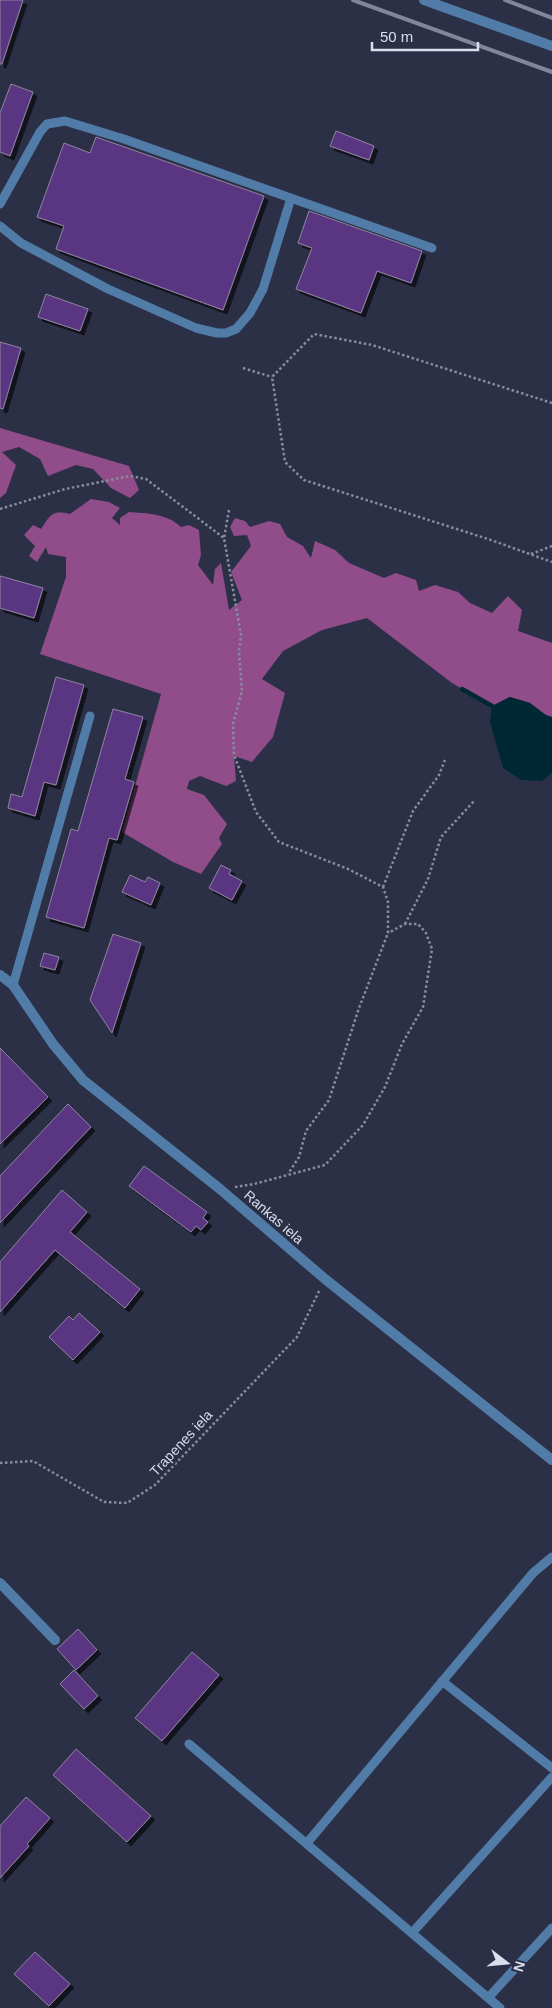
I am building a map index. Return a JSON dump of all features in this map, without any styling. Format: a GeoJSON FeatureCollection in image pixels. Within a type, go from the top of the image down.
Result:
{"type":"FeatureCollection","features":[{"type":"Feature","properties":{"kind":"street"},"geometry":{"type":"LineString","coordinates":[[424,0],[552,46]]}},
{"type":"Feature","properties":{"kind":"street","name":"Rankas iela"},"geometry":{"type":"LineString","coordinates":[[0,975],[13,985],[53,1044],[83,1080],[220,1189],[324,1279],[552,1460]]}},
{"type":"Feature","properties":{"kind":"street"},"geometry":{"type":"LineString","coordinates":[[0,1583],[55,1640]]}},
{"type":"Feature","properties":{"kind":"lane"},"geometry":{"type":"LineString","coordinates":[[0,204],[40,132],[47,124],[65,121],[124,139],[432,248]]}},
{"type":"Feature","properties":{"kind":"lane"},"geometry":{"type":"LineString","coordinates":[[0,226],[21,243],[108,289],[196,328],[226,333],[236,328],[250,313],[262,289],[291,198]]}},
{"type":"Feature","properties":{"kind":"lane"},"geometry":{"type":"LineString","coordinates":[[13,985],[90,716]]}},
{"type":"Feature","properties":{"kind":"lane"},"geometry":{"type":"LineString","coordinates":[[307,1843],[533,1574],[552,1558]]}},
{"type":"Feature","properties":{"kind":"lane"},"geometry":{"type":"LineString","coordinates":[[442,1681],[552,1768]]}},
{"type":"Feature","properties":{"kind":"lane"},"geometry":{"type":"LineString","coordinates":[[189,1744],[500,2008]]}},
{"type":"Feature","properties":{"kind":"lane"},"geometry":{"type":"LineString","coordinates":[[412,1933],[552,1777]]}},
{"type":"Feature","properties":{"kind":"lane"},"geometry":{"type":"LineString","coordinates":[[488,1998],[552,1928]]}},
{"type":"Feature","properties":{"kind":"path"},"geometry":{"type":"LineString","coordinates":[[272,377],[314,334],[372,345],[552,403]]}},
{"type":"Feature","properties":{"kind":"path"},"geometry":{"type":"LineString","coordinates":[[243,368],[272,377]]}},
{"type":"Feature","properties":{"kind":"path"},"geometry":{"type":"LineString","coordinates":[[272,377],[285,462],[304,480],[552,562]]}},
{"type":"Feature","properties":{"kind":"path"},"geometry":{"type":"LineString","coordinates":[[0,509],[65,489],[130,476],[146,479],[224,538]]}},
{"type":"Feature","properties":{"kind":"path"},"geometry":{"type":"LineString","coordinates":[[229,510],[224,538],[241,635],[239,652],[242,691],[233,724],[234,755],[256,812],[279,842],[348,869],[383,887]]}},
{"type":"Feature","properties":{"kind":"path"},"geometry":{"type":"LineString","coordinates":[[529,554],[552,546]]}},
{"type":"Feature","properties":{"kind":"path"},"geometry":{"type":"LineString","coordinates":[[288,1174],[299,1157],[306,1131],[329,1100],[359,1008],[388,932],[388,902],[383,887],[413,810],[439,775],[445,760]]}},
{"type":"Feature","properties":{"kind":"path"},"geometry":{"type":"LineString","coordinates":[[405,924],[428,879],[441,837],[475,800]]}},
{"type":"Feature","properties":{"kind":"path"},"geometry":{"type":"LineString","coordinates":[[220,1189],[254,1184],[325,1165],[362,1125],[385,1088],[402,1044],[423,1006],[432,949],[426,933],[418,924],[405,924],[388,932]]}},
{"type":"Feature","properties":{"kind":"path","name":"Trapenes iela"},"geometry":{"type":"LineString","coordinates":[[0,1463],[33,1461],[104,1502],[127,1503],[155,1485],[297,1337],[324,1279]]}},
{"type":"Feature","properties":{"kind":"shaded area"},"geometry":{"type":"Polygon","coordinates":[[[0,428],[129,466],[139,490],[130,498],[111,488],[93,469],[76,465],[48,476],[40,459],[19,447],[2,452],[16,465],[6,493],[0,498],[0,428]]]}},
{"type":"Feature","properties":{"kind":"shaded area"},"geometry":{"type":"Polygon","coordinates":[[[91,499],[109,502],[120,508],[112,518],[120,525],[120,518],[129,512],[136,512],[170,519],[181,527],[189,525],[199,530],[201,555],[198,565],[213,585],[215,569],[221,563],[229,610],[242,600],[231,572],[251,546],[247,535],[234,536],[230,527],[235,518],[245,521],[250,527],[269,521],[280,524],[287,537],[303,546],[311,558],[315,541],[335,550],[349,563],[384,578],[396,573],[416,580],[419,591],[435,585],[458,592],[470,603],[492,613],[508,596],[522,610],[518,631],[552,643],[552,717],[546,716],[530,703],[510,697],[492,706],[452,683],[367,618],[322,630],[283,651],[262,679],[285,693],[273,737],[252,762],[234,756],[236,781],[226,786],[200,776],[189,781],[187,789],[204,795],[227,824],[219,838],[222,844],[201,874],[173,862],[122,832],[161,694],[40,654],[66,577],[66,557],[48,554],[46,547],[37,562],[29,556],[35,546],[24,535],[33,525],[41,529],[52,514],[70,514],[91,499]]]}},
{"type":"Feature","properties":{"kind":"water"},"geometry":{"type":"Polygon","coordinates":[[[510,697],[530,703],[546,715],[552,717],[552,773],[542,781],[521,780],[503,768],[490,722],[492,706],[510,697]]]}},
{"type":"Feature","properties":{"kind":"building"},"geometry":{"type":"Polygon","coordinates":[[[0,0],[23,0],[2,64],[0,64],[0,0]]]}},
{"type":"Feature","properties":{"kind":"building"},"geometry":{"type":"Polygon","coordinates":[[[11,84],[33,92],[10,156],[0,152],[0,113],[11,84]]]}},
{"type":"Feature","properties":{"kind":"building"},"geometry":{"type":"Polygon","coordinates":[[[336,131],[374,146],[369,160],[330,146],[336,131]]]}},
{"type":"Feature","properties":{"kind":"building"},"geometry":{"type":"Polygon","coordinates":[[[96,137],[264,196],[223,310],[56,249],[64,226],[37,217],[64,143],[90,153],[96,137]]]}},
{"type":"Feature","properties":{"kind":"building"},"geometry":{"type":"Polygon","coordinates":[[[309,211],[422,251],[411,283],[377,271],[361,313],[296,289],[312,248],[298,243],[309,211]]]}},
{"type":"Feature","properties":{"kind":"building"},"geometry":{"type":"Polygon","coordinates":[[[46,294],[88,309],[80,331],[38,317],[46,294]]]}},
{"type":"Feature","properties":{"kind":"building"},"geometry":{"type":"Polygon","coordinates":[[[0,342],[21,348],[3,409],[0,408],[0,342]]]}},
{"type":"Feature","properties":{"kind":"building"},"geometry":{"type":"Polygon","coordinates":[[[0,576],[43,588],[34,618],[0,608],[0,576]]]}},
{"type":"Feature","properties":{"kind":"building"},"geometry":{"type":"Polygon","coordinates":[[[56,677],[84,685],[56,785],[44,782],[35,816],[8,808],[11,794],[22,797],[56,677]]]}},
{"type":"Feature","properties":{"kind":"building"},"geometry":{"type":"Polygon","coordinates":[[[113,709],[143,717],[125,779],[134,782],[117,840],[109,838],[84,928],[46,917],[71,829],[78,831],[113,709]]]}},
{"type":"Feature","properties":{"kind":"building"},"geometry":{"type":"Polygon","coordinates":[[[221,865],[231,870],[229,874],[242,881],[232,900],[209,888],[221,865]]]}},
{"type":"Feature","properties":{"kind":"building"},"geometry":{"type":"Polygon","coordinates":[[[130,875],[145,882],[148,877],[160,883],[151,905],[122,892],[130,875]]]}},
{"type":"Feature","properties":{"kind":"building"},"geometry":{"type":"Polygon","coordinates":[[[113,934],[141,943],[112,1033],[90,1000],[113,934]]]}},
{"type":"Feature","properties":{"kind":"building"},"geometry":{"type":"Polygon","coordinates":[[[44,953],[59,957],[55,970],[40,966],[44,953]]]}},
{"type":"Feature","properties":{"kind":"building"},"geometry":{"type":"Polygon","coordinates":[[[0,1048],[48,1097],[0,1144],[0,1048]]]}},
{"type":"Feature","properties":{"kind":"building"},"geometry":{"type":"Polygon","coordinates":[[[68,1104],[91,1127],[0,1223],[0,1176],[68,1104]]]}},
{"type":"Feature","properties":{"kind":"building"},"geometry":{"type":"Polygon","coordinates":[[[144,1166],[207,1212],[203,1218],[208,1222],[201,1230],[196,1226],[191,1232],[129,1186],[144,1166]]]}},
{"type":"Feature","properties":{"kind":"building"},"geometry":{"type":"Polygon","coordinates":[[[62,1190],[87,1212],[70,1232],[140,1289],[125,1308],[55,1250],[0,1312],[0,1262],[62,1190]]]}},
{"type":"Feature","properties":{"kind":"building"},"geometry":{"type":"Polygon","coordinates":[[[79,1313],[100,1332],[73,1360],[49,1337],[69,1316],[73,1320],[79,1313]]]}},
{"type":"Feature","properties":{"kind":"building"},"geometry":{"type":"Polygon","coordinates":[[[78,1629],[97,1650],[76,1670],[57,1649],[78,1629]]]}},
{"type":"Feature","properties":{"kind":"building"},"geometry":{"type":"Polygon","coordinates":[[[192,1652],[219,1675],[162,1741],[135,1718],[192,1652]]]}},
{"type":"Feature","properties":{"kind":"building"},"geometry":{"type":"Polygon","coordinates":[[[74,1670],[98,1696],[84,1709],[60,1684],[74,1670]]]}},
{"type":"Feature","properties":{"kind":"building"},"geometry":{"type":"Polygon","coordinates":[[[76,1749],[151,1816],[127,1842],[53,1775],[76,1749]]]}},
{"type":"Feature","properties":{"kind":"building"},"geometry":{"type":"Polygon","coordinates":[[[26,1797],[50,1818],[27,1844],[29,1846],[0,1878],[0,1826],[26,1797]]]}},
{"type":"Feature","properties":{"kind":"building"},"geometry":{"type":"Polygon","coordinates":[[[35,1952],[70,1984],[49,2006],[14,1974],[35,1952]]]}},
{"type":"Feature","properties":{"kind":"waterway"},"geometry":{"type":"LineString","coordinates":[[462,689],[492,706]]}},
{"type":"Feature","properties":{"kind":"railway"},"geometry":{"type":"LineString","coordinates":[[353,0],[552,72]]}},
{"type":"Feature","properties":{"kind":"railway"},"geometry":{"type":"LineString","coordinates":[[505,0],[552,18]]}}]}
